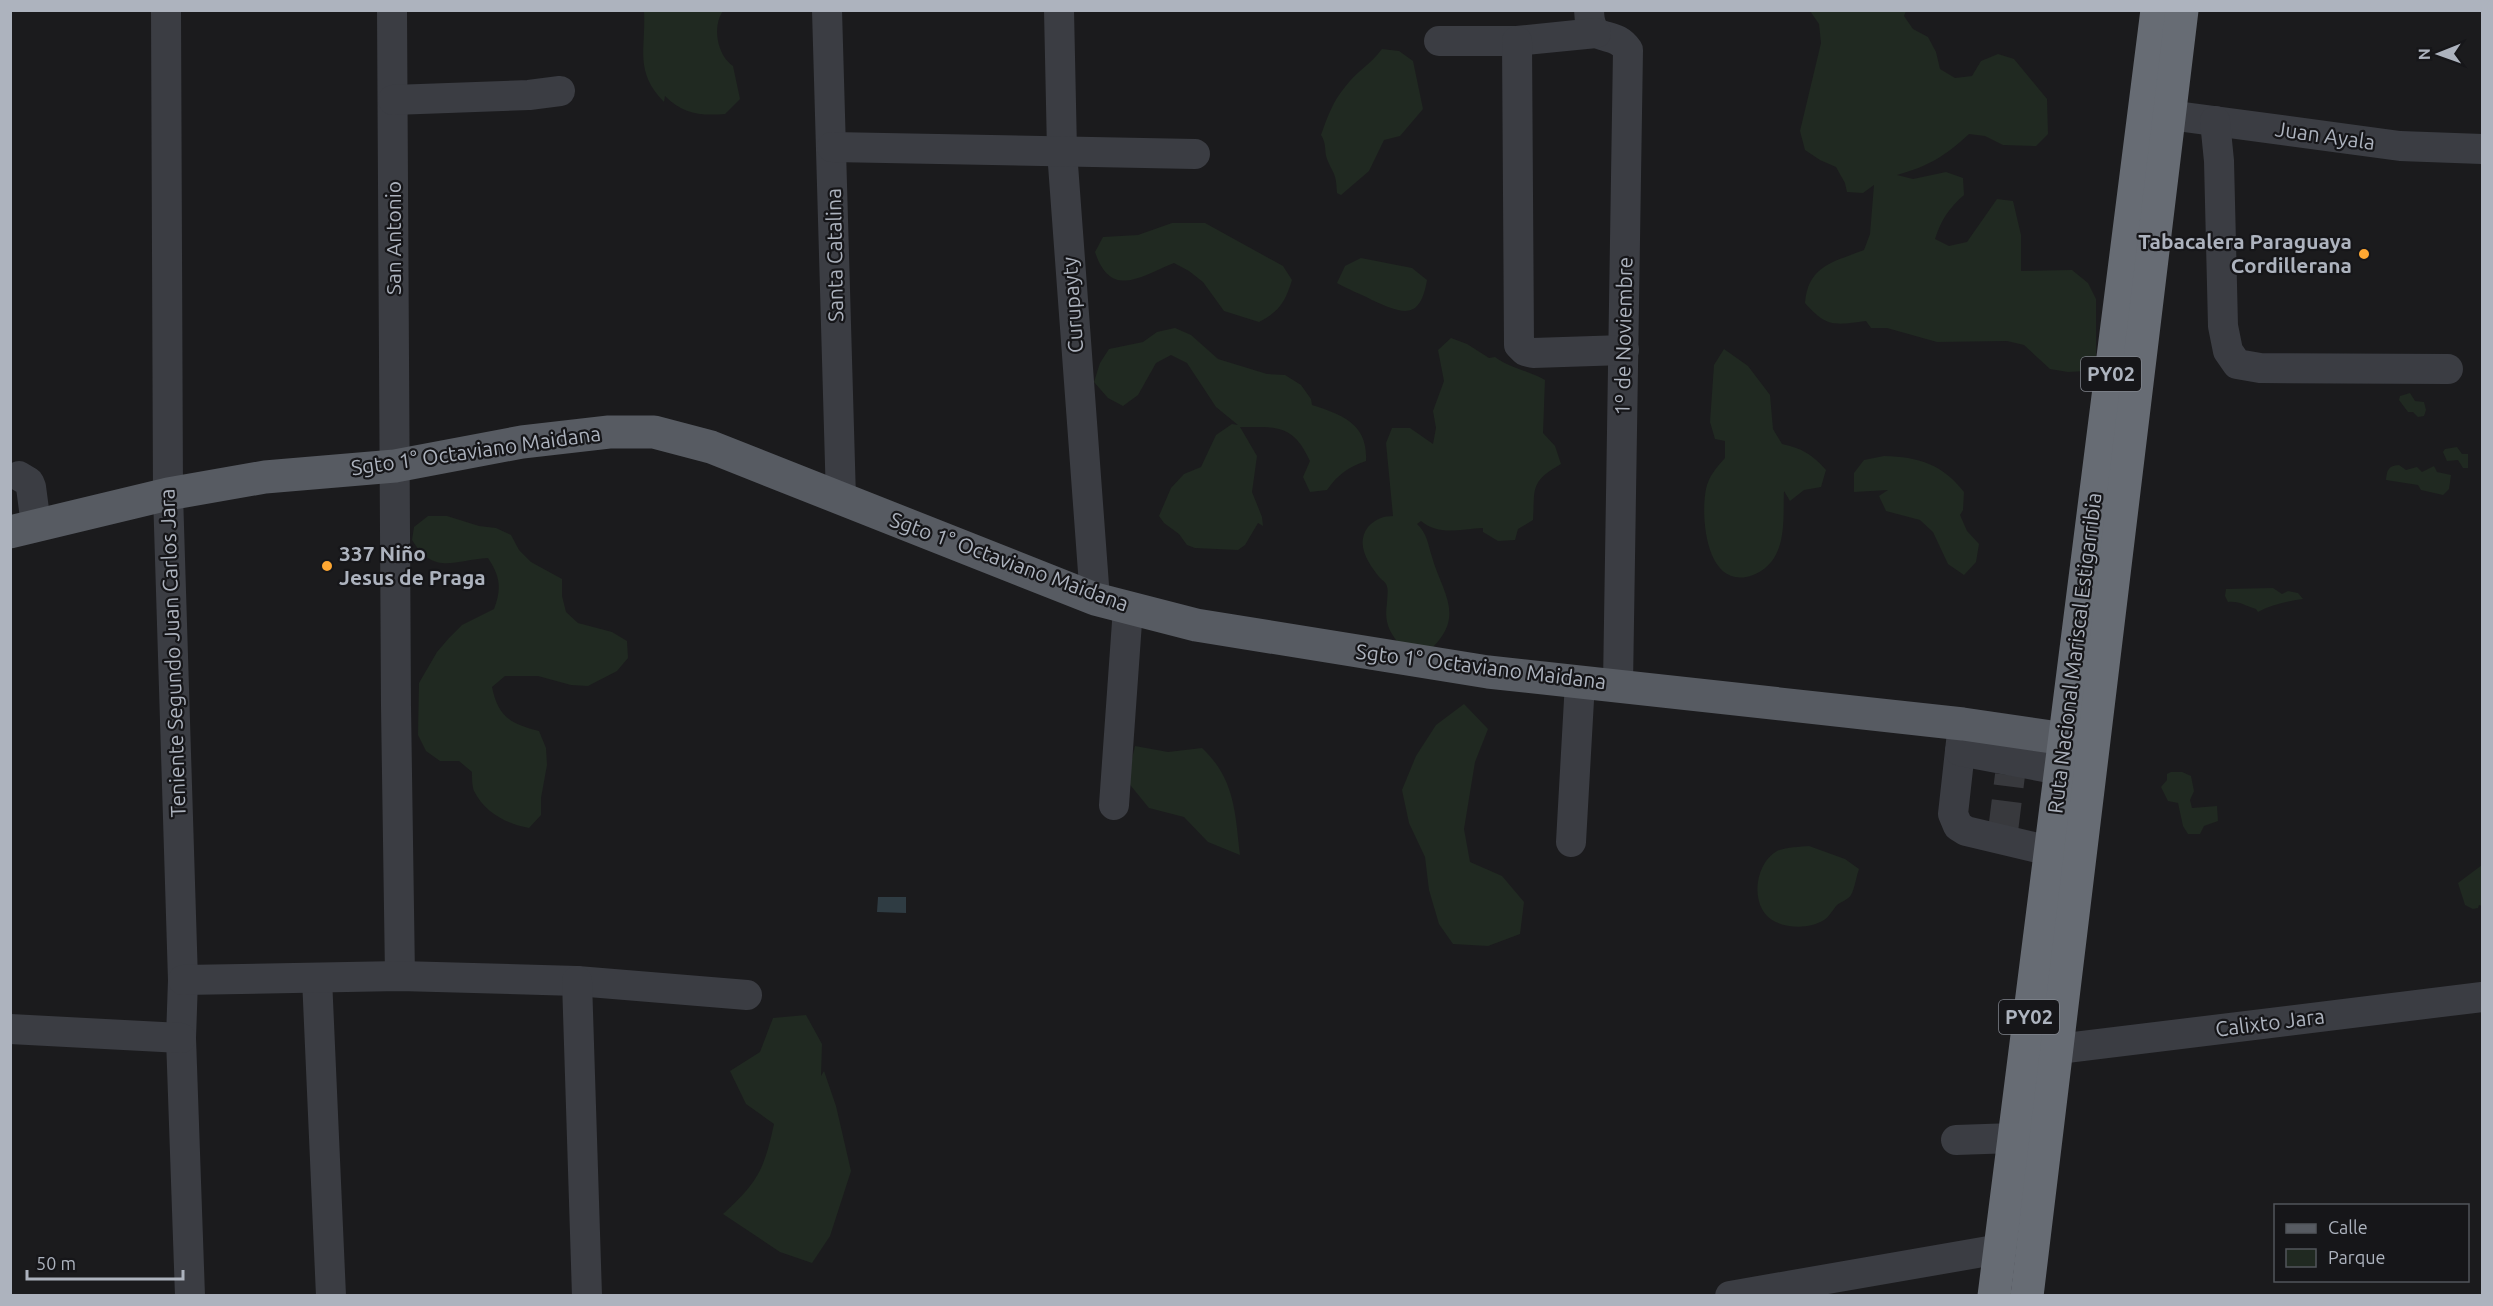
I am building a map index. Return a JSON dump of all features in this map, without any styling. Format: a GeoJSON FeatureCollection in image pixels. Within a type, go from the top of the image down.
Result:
{"type":"FeatureCollection","features":[{"type":"Feature","properties":{"kind":"highway","name":"Ruta Nacional Mariscal Estigarribia"},"geometry":{"type":"LineString","coordinates":[[2027,1296],[2058,1049],[2079,740],[2157,10]]}},
{"type":"Feature","properties":{"kind":"highway","name":"Ruta Nacional Mariscal Estigarribia"},"geometry":{"type":"LineString","coordinates":[[1994,1296],[2060,770],[2079,740],[2182,10]]}},
{"type":"Feature","properties":{"kind":"main road","name":"Sgto 1° Octaviano Maidana"},"geometry":{"type":"LineString","coordinates":[[23,528],[168,494],[265,477],[394,466],[522,442],[609,432],[654,432],[711,447],[1095,599],[1196,625],[1488,672],[1618,685],[1962,737],[2079,740]]}},
{"type":"Feature","properties":{"kind":"street","name":"Teniente Segundo Juan Carlos Jara"},"geometry":{"type":"LineString","coordinates":[[166,10],[168,494],[183,980],[181,1038],[190,1296]]}},
{"type":"Feature","properties":{"kind":"street","name":"San Antonio"},"geometry":{"type":"LineString","coordinates":[[392,10],[400,976]]}},
{"type":"Feature","properties":{"kind":"street","name":"Santa Catalina"},"geometry":{"type":"LineString","coordinates":[[827,10],[841,499]]}},
{"type":"Feature","properties":{"kind":"street","name":"Curupayty"},"geometry":{"type":"LineString","coordinates":[[1059,10],[1062,151],[1095,599]]}},
{"type":"Feature","properties":{"kind":"street"},"geometry":{"type":"LineString","coordinates":[[1439,41],[1517,41],[1592,22]]}},
{"type":"Feature","properties":{"kind":"street","name":"1º de Noviembre"},"geometry":{"type":"LineString","coordinates":[[1592,22],[1628,50],[1618,685]]}},
{"type":"Feature","properties":{"kind":"street"},"geometry":{"type":"LineString","coordinates":[[1517,41],[1519,345],[1525,351],[1533,353],[1624,350]]}},
{"type":"Feature","properties":{"kind":"street"},"geometry":{"type":"LineString","coordinates":[[393,100],[529,95],[560,91]]}},
{"type":"Feature","properties":{"kind":"street","name":"Juan Ayala"},"geometry":{"type":"LineString","coordinates":[[2169,115],[2400,146],[2482,149]]}},
{"type":"Feature","properties":{"kind":"street"},"geometry":{"type":"LineString","coordinates":[[2215,121],[2219,161],[2223,326],[2228,351],[2237,364],[2260,368],[2448,369]]}},
{"type":"Feature","properties":{"kind":"street"},"geometry":{"type":"LineString","coordinates":[[832,147],[1195,154]]}},
{"type":"Feature","properties":{"kind":"street"},"geometry":{"type":"LineString","coordinates":[[19,476],[29,482],[31,487],[23,528]]}},
{"type":"Feature","properties":{"kind":"street"},"geometry":{"type":"LineString","coordinates":[[1114,805],[1128,608]]}},
{"type":"Feature","properties":{"kind":"street"},"geometry":{"type":"LineString","coordinates":[[1571,842],[1580,682]]}},
{"type":"Feature","properties":{"kind":"street"},"geometry":{"type":"LineString","coordinates":[[2050,851],[2002,836],[1966,831],[1955,821],[1953,814],[1962,737],[2011,769],[2060,770]]}},
{"type":"Feature","properties":{"kind":"street"},"geometry":{"type":"LineString","coordinates":[[183,980],[400,976],[577,981],[747,995]]}},
{"type":"Feature","properties":{"kind":"street"},"geometry":{"type":"LineString","coordinates":[[318,978],[331,1296]]}},
{"type":"Feature","properties":{"kind":"street"},"geometry":{"type":"LineString","coordinates":[[577,981],[588,1296]]}},
{"type":"Feature","properties":{"kind":"street","name":"Calixto Jara"},"geometry":{"type":"LineString","coordinates":[[2058,1049],[2482,997]]}},
{"type":"Feature","properties":{"kind":"street"},"geometry":{"type":"LineString","coordinates":[[10,1029],[181,1038]]}},
{"type":"Feature","properties":{"kind":"street"},"geometry":{"type":"LineString","coordinates":[[1956,1140],[2014,1138]]}},
{"type":"Feature","properties":{"kind":"street"},"geometry":{"type":"LineString","coordinates":[[1730,1296],[2000,1249]]}},
{"type":"Feature","properties":{"kind":"green space"},"geometry":{"type":"Polygon","coordinates":[[[644,11],[723,11],[718,24],[718,40],[723,55],[733,66],[740,99],[725,114],[708,115],[685,110],[665,96],[664,102],[655,91],[645,70],[644,11]]]}},
{"type":"Feature","properties":{"kind":"green space"},"geometry":{"type":"Polygon","coordinates":[[[1810,11],[1906,11],[1904,16],[1913,29],[1928,37],[1936,52],[1940,69],[1955,78],[1972,76],[1981,61],[1998,54],[2014,59],[2047,99],[2048,134],[2036,146],[2003,145],[1985,136],[1969,134],[1936,159],[1897,175],[1913,179],[1946,172],[1963,178],[1964,195],[1946,215],[1935,239],[1949,246],[1967,242],[1997,199],[2013,201],[2021,235],[2021,271],[2072,270],[2088,283],[2096,299],[2096,358],[2086,371],[2068,372],[2050,369],[2024,345],[2007,341],[1937,342],[1887,328],[1871,328],[1866,321],[1832,323],[1819,317],[1805,303],[1811,280],[1817,273],[1833,262],[1864,250],[1870,234],[1874,185],[1863,193],[1847,192],[1836,167],[1805,150],[1800,131],[1821,43],[1819,24],[1810,11]]]}},
{"type":"Feature","properties":{"kind":"green space"},"geometry":{"type":"Polygon","coordinates":[[[1382,49],[1399,51],[1413,61],[1423,109],[1400,136],[1384,140],[1369,171],[1341,195],[1337,193],[1335,177],[1327,159],[1321,135],[1341,92],[1382,49]]]}},
{"type":"Feature","properties":{"kind":"green space"},"geometry":{"type":"Polygon","coordinates":[[[1172,223],[1205,223],[1283,266],[1292,280],[1281,305],[1259,322],[1224,311],[1203,282],[1174,263],[1139,278],[1128,280],[1118,280],[1109,276],[1102,267],[1095,252],[1103,237],[1138,235],[1172,223]]]}},
{"type":"Feature","properties":{"kind":"green space"},"geometry":{"type":"Polygon","coordinates":[[[1361,258],[1412,268],[1427,280],[1420,302],[1409,311],[1401,311],[1337,283],[1345,266],[1361,258]]]}},
{"type":"Feature","properties":{"kind":"green space"},"geometry":{"type":"Polygon","coordinates":[[[1175,328],[1191,335],[1218,359],[1267,374],[1285,375],[1301,385],[1311,399],[1312,405],[1343,417],[1358,430],[1366,448],[1366,461],[1344,472],[1327,490],[1310,492],[1303,477],[1310,461],[1297,440],[1283,430],[1240,427],[1257,456],[1252,492],[1262,517],[1263,526],[1258,523],[1245,545],[1238,550],[1195,548],[1187,545],[1179,534],[1164,523],[1159,516],[1171,488],[1184,474],[1201,467],[1216,435],[1232,424],[1238,425],[1216,407],[1187,363],[1171,355],[1156,363],[1138,395],[1123,406],[1108,398],[1094,382],[1100,363],[1109,349],[1143,342],[1157,332],[1175,328]]]}},
{"type":"Feature","properties":{"kind":"green space"},"geometry":{"type":"Polygon","coordinates":[[[1451,338],[1467,344],[1489,358],[1495,357],[1545,380],[1543,433],[1555,446],[1561,464],[1539,481],[1536,486],[1533,520],[1518,529],[1515,540],[1498,541],[1483,532],[1483,528],[1442,530],[1428,526],[1421,521],[1417,524],[1427,539],[1445,592],[1448,603],[1448,624],[1443,635],[1433,647],[1401,646],[1393,636],[1387,621],[1387,586],[1368,560],[1363,547],[1364,533],[1374,522],[1383,517],[1393,516],[1386,443],[1392,428],[1410,428],[1433,444],[1436,428],[1433,411],[1444,381],[1438,350],[1451,338]]]}},
{"type":"Feature","properties":{"kind":"green space"},"geometry":{"type":"Polygon","coordinates":[[[1724,349],[1748,366],[1770,395],[1773,429],[1782,444],[1807,453],[1826,470],[1821,487],[1804,490],[1790,501],[1784,491],[1784,516],[1778,551],[1767,566],[1759,572],[1738,577],[1725,573],[1716,563],[1710,550],[1704,517],[1707,484],[1713,472],[1725,458],[1725,441],[1715,439],[1710,422],[1714,365],[1724,349]]]}},
{"type":"Feature","properties":{"kind":"green space"},"geometry":{"type":"Polygon","coordinates":[[[2410,393],[2415,401],[2424,402],[2426,410],[2424,416],[2418,417],[2413,412],[2408,412],[2399,400],[2400,396],[2410,393]]]}},
{"type":"Feature","properties":{"kind":"green space"},"geometry":{"type":"Polygon","coordinates":[[[2457,447],[2462,454],[2468,454],[2468,468],[2463,468],[2458,460],[2447,461],[2443,452],[2445,449],[2457,447]]]}},
{"type":"Feature","properties":{"kind":"green space"},"geometry":{"type":"Polygon","coordinates":[[[1884,456],[1908,458],[1929,464],[1956,482],[1964,492],[1963,510],[1960,515],[1967,531],[1979,544],[1976,562],[1964,575],[1948,564],[1933,532],[1920,520],[1886,511],[1879,496],[1888,490],[1854,492],[1854,473],[1864,460],[1884,456]]]}},
{"type":"Feature","properties":{"kind":"green space"},"geometry":{"type":"Polygon","coordinates":[[[2399,465],[2406,470],[2417,467],[2422,472],[2434,466],[2437,472],[2451,475],[2449,489],[2443,495],[2421,490],[2418,485],[2386,480],[2389,469],[2399,465]]]}},
{"type":"Feature","properties":{"kind":"green space"},"geometry":{"type":"Polygon","coordinates":[[[428,516],[447,516],[479,526],[496,528],[511,535],[519,550],[531,562],[562,579],[562,596],[566,612],[578,623],[612,632],[627,641],[628,658],[617,671],[588,686],[571,685],[538,676],[505,676],[492,687],[498,706],[507,718],[539,731],[546,748],[547,765],[541,798],[541,815],[529,828],[513,824],[484,806],[474,791],[472,772],[459,761],[440,761],[426,751],[418,735],[419,683],[437,652],[462,625],[494,609],[499,588],[495,571],[488,558],[445,563],[428,558],[420,551],[412,540],[414,527],[428,516]]]}},
{"type":"Feature","properties":{"kind":"green space"},"geometry":{"type":"Polygon","coordinates":[[[2273,588],[2282,594],[2288,591],[2298,593],[2303,599],[2268,607],[2258,612],[2256,609],[2239,603],[2228,602],[2225,596],[2226,589],[2273,588]]]}},
{"type":"Feature","properties":{"kind":"green space"},"geometry":{"type":"Polygon","coordinates":[[[1464,704],[1488,729],[1475,762],[1464,829],[1470,862],[1502,876],[1524,902],[1520,934],[1488,946],[1453,944],[1439,924],[1429,890],[1425,857],[1409,823],[1402,790],[1416,756],[1436,725],[1464,704]]]}},
{"type":"Feature","properties":{"kind":"green space"},"geometry":{"type":"Polygon","coordinates":[[[1135,746],[1168,752],[1202,748],[1221,772],[1232,797],[1240,855],[1208,842],[1184,817],[1149,808],[1127,781],[1135,746]]]}},
{"type":"Feature","properties":{"kind":"green space"},"geometry":{"type":"Polygon","coordinates":[[[2182,772],[2191,776],[2194,791],[2190,800],[2192,808],[2217,806],[2218,821],[2204,826],[2200,834],[2188,834],[2183,826],[2178,803],[2168,801],[2161,787],[2167,780],[2167,774],[2182,772]]]}},
{"type":"Feature","properties":{"kind":"green space"},"geometry":{"type":"Polygon","coordinates":[[[1809,846],[1845,859],[1859,869],[1854,889],[1850,897],[1836,906],[1826,919],[1817,924],[1800,927],[1774,921],[1767,916],[1759,901],[1758,885],[1762,869],[1777,851],[1809,846]]]}},
{"type":"Feature","properties":{"kind":"green space"},"geometry":{"type":"Polygon","coordinates":[[[2482,865],[2482,906],[2479,905],[2478,908],[2473,909],[2465,905],[2458,883],[2482,865]]]}},
{"type":"Feature","properties":{"kind":"green space"},"geometry":{"type":"Polygon","coordinates":[[[806,1015],[822,1044],[821,1076],[824,1071],[836,1106],[851,1171],[830,1236],[812,1263],[780,1252],[723,1214],[752,1184],[758,1174],[767,1153],[774,1124],[746,1104],[730,1071],[760,1052],[773,1018],[806,1015]]]}},
{"type":"Feature","properties":{"kind":"shaded area"},"geometry":{"type":"Polygon","coordinates":[[[878,897],[906,897],[906,913],[877,912],[878,897]]]}},
{"type":"Feature","properties":{"kind":"tunnel"},"geometry":{"type":"LineString","coordinates":[[2003,831],[2010,775]]}},
{"type":"Feature","properties":{"kind":"place","name":"Tabacalera Paraguaya Cordillerana"},"geometry":{"type":"Point","coordinates":[2364,254]}},
{"type":"Feature","properties":{"kind":"place","name":"337 Niño Jesus de Praga"},"geometry":{"type":"Point","coordinates":[327,566]}}]}
